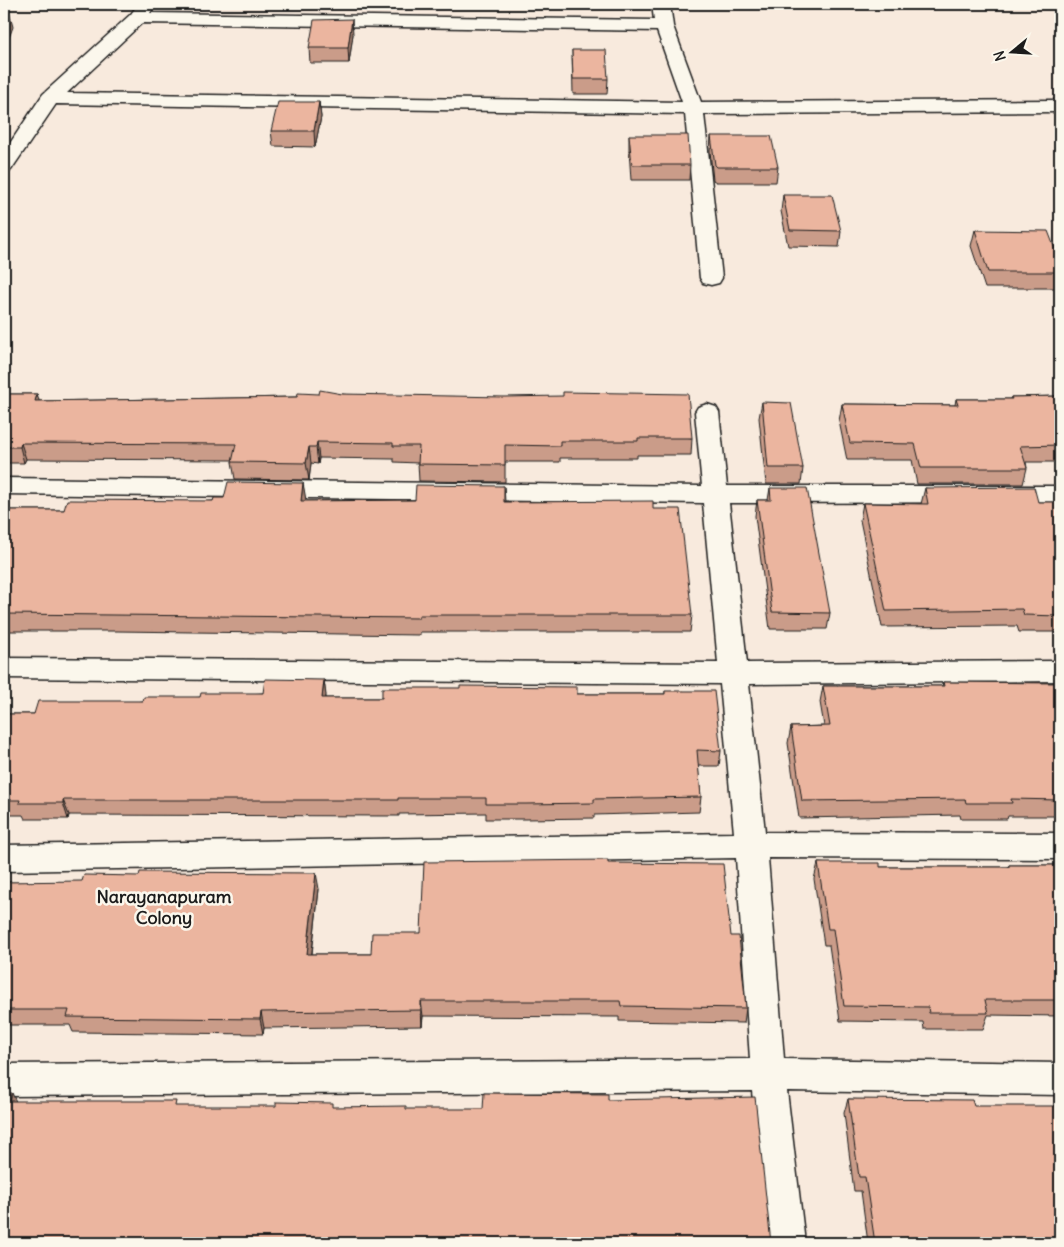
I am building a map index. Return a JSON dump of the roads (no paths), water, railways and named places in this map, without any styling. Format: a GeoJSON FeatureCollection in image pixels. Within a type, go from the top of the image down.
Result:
{"type":"FeatureCollection","features":[{"type":"Feature","properties":{"kind":"street"},"geometry":{"type":"LineString","coordinates":[[661,4],[664,26],[694,108],[711,278]]}},
{"type":"Feature","properties":{"kind":"street"},"geometry":{"type":"LineString","coordinates":[[4,166],[50,98],[142,11],[664,26]]}},
{"type":"Feature","properties":{"kind":"street"},"geometry":{"type":"LineString","coordinates":[[50,98],[694,108],[1060,106]]}},
{"type":"Feature","properties":{"kind":"street"},"geometry":{"type":"LineString","coordinates":[[707,412],[732,674],[751,845],[768,1075],[786,1243]]}},
{"type":"Feature","properties":{"kind":"street"},"geometry":{"type":"LineString","coordinates":[[4,486],[715,495],[1060,494]]}},
{"type":"Feature","properties":{"kind":"street"},"geometry":{"type":"LineString","coordinates":[[4,668],[732,674],[1060,671]]}},
{"type":"Feature","properties":{"kind":"street"},"geometry":{"type":"LineString","coordinates":[[4,858],[751,845],[1060,846]]}},
{"type":"Feature","properties":{"kind":"street"},"geometry":{"type":"LineString","coordinates":[[4,1080],[768,1075],[1060,1079]]}},
{"type":"Feature","properties":{"kind":"district","name":"Narayanapuram Colony"},"geometry":{"type":"Point","coordinates":[164,908]}}]}
